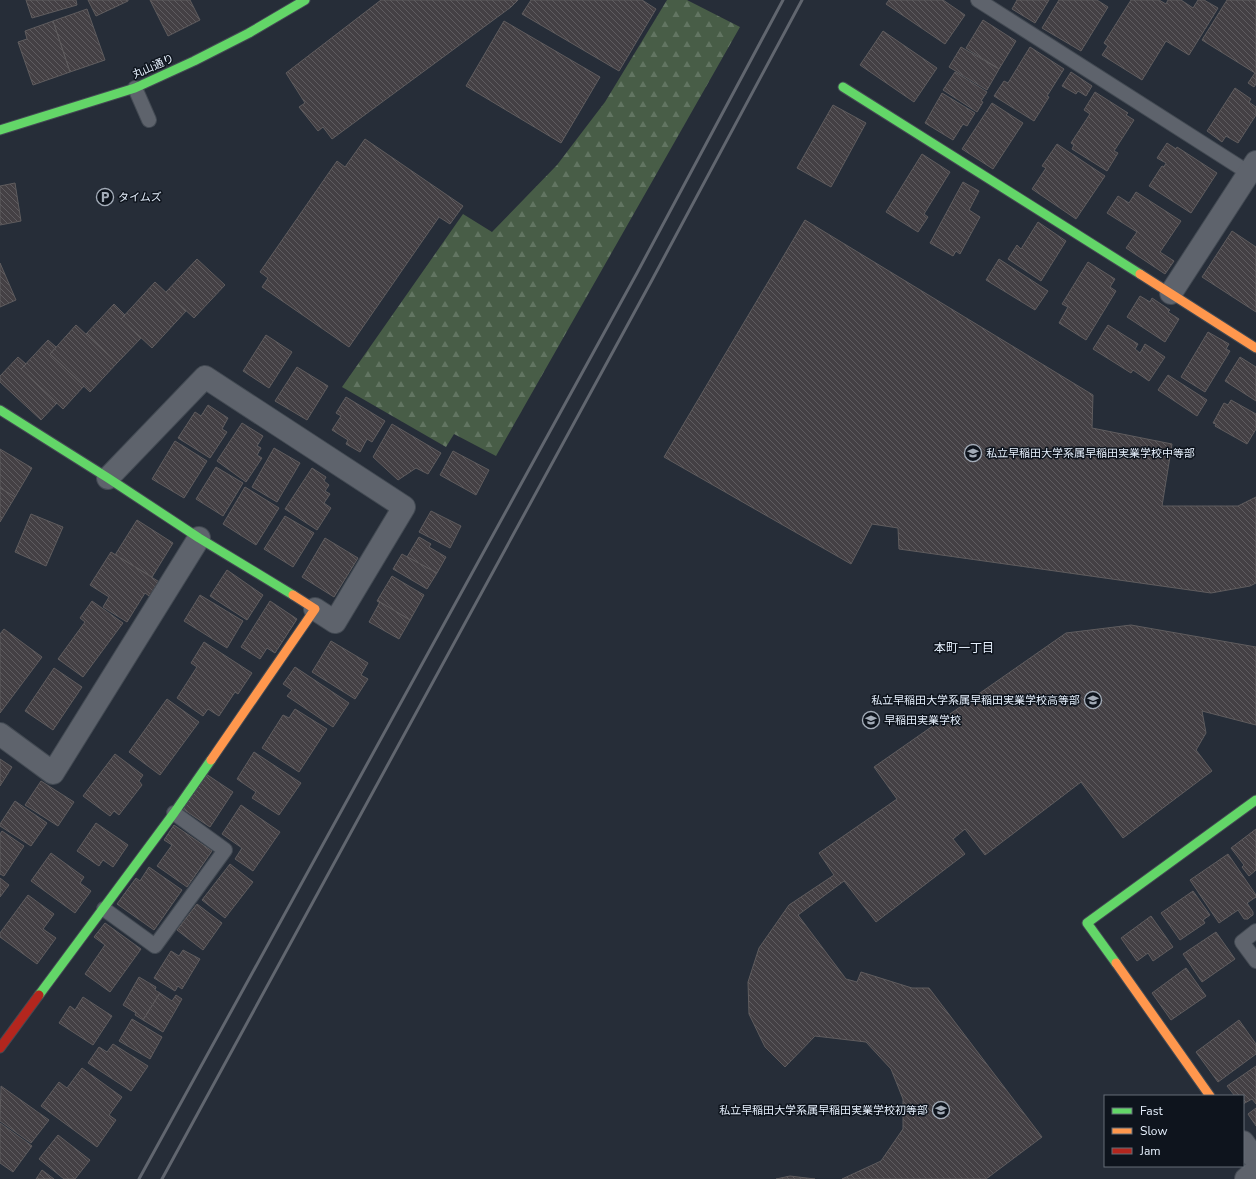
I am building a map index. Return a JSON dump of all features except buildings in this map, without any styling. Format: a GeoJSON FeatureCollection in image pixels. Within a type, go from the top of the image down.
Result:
{"type":"FeatureCollection","features":[{"type":"Feature","properties":{"kind":"street","name":"丸山通り"},"geometry":{"type":"LineString","coordinates":[[0,130],[134,88],[194,61],[249,33],[305,0]]}},
{"type":"Feature","properties":{"kind":"street"},"geometry":{"type":"LineString","coordinates":[[843,87],[1256,348]]}},
{"type":"Feature","properties":{"kind":"street"},"geometry":{"type":"LineString","coordinates":[[1171,293],[1252,168]]}},
{"type":"Feature","properties":{"kind":"street"},"geometry":{"type":"LineString","coordinates":[[0,410],[108,478],[199,538],[335,622],[404,507],[205,377],[108,478]]}},
{"type":"Feature","properties":{"kind":"street"},"geometry":{"type":"LineString","coordinates":[[0,734],[54,773],[199,538]]}},
{"type":"Feature","properties":{"kind":"street"},"geometry":{"type":"LineString","coordinates":[[0,1048],[104,909],[174,812],[315,609]]}},
{"type":"Feature","properties":{"kind":"street"},"geometry":{"type":"LineString","coordinates":[[1209,1095],[1087,923],[1256,800]]}},
{"type":"Feature","properties":{"kind":"street"},"geometry":{"type":"LineString","coordinates":[[1244,1143],[1256,1160]]}},
{"type":"Feature","properties":{"kind":"street"},"geometry":{"type":"LineString","coordinates":[[1246,1179],[1256,1170]]}},
{"type":"Feature","properties":{"kind":"lane"},"geometry":{"type":"LineString","coordinates":[[978,0],[1252,168]]}},
{"type":"Feature","properties":{"kind":"lane"},"geometry":{"type":"LineString","coordinates":[[134,88],[149,120]]}},
{"type":"Feature","properties":{"kind":"lane"},"geometry":{"type":"LineString","coordinates":[[104,909],[155,946],[225,850],[174,812]]}},
{"type":"Feature","properties":{"kind":"lane"},"geometry":{"type":"LineString","coordinates":[[1256,931],[1242,942],[1256,962]]}},
{"type":"Feature","properties":{"kind":"green space"},"geometry":{"type":"Polygon","coordinates":[[[667,0],[687,0],[740,27],[496,456],[454,434],[446,447],[342,387],[463,214],[492,232],[557,165],[605,102],[667,0]]]}},
{"type":"Feature","properties":{"kind":"railway"},"geometry":{"type":"LineString","coordinates":[[139,1179],[637,273],[783,0]]}},
{"type":"Feature","properties":{"kind":"railway"},"geometry":{"type":"LineString","coordinates":[[162,1179],[652,280],[802,0]]}},
{"type":"Feature","properties":{"kind":"traffic: fast"},"geometry":{"type":"LineString","coordinates":[[0,130],[135,88],[194,61],[249,33],[305,0]]}},
{"type":"Feature","properties":{"kind":"traffic: fast"},"geometry":{"type":"LineString","coordinates":[[843,87],[1140,274]]}},
{"type":"Feature","properties":{"kind":"traffic: fast"},"geometry":{"type":"LineString","coordinates":[[0,410],[108,478],[199,538],[293,595]]}},
{"type":"Feature","properties":{"kind":"traffic: fast"},"geometry":{"type":"LineString","coordinates":[[39,995],[174,813],[211,760]]}},
{"type":"Feature","properties":{"kind":"traffic: fast"},"geometry":{"type":"LineString","coordinates":[[1116,963],[1087,923],[1256,800]]}},
{"type":"Feature","properties":{"kind":"traffic: slow"},"geometry":{"type":"LineString","coordinates":[[1140,274],[1256,348]]}},
{"type":"Feature","properties":{"kind":"traffic: slow"},"geometry":{"type":"LineString","coordinates":[[211,760],[315,609],[293,595]]}},
{"type":"Feature","properties":{"kind":"traffic: slow"},"geometry":{"type":"LineString","coordinates":[[1116,963],[1209,1095]]}},
{"type":"Feature","properties":{"kind":"traffic: jam"},"geometry":{"type":"LineString","coordinates":[[0,1048],[39,995]]}},
{"type":"Feature","properties":{"kind":"place","name":"タイムズ"},"geometry":{"type":"Point","coordinates":[105,197]}},
{"type":"Feature","properties":{"kind":"place","name":"私立早稲田大学系属早稲田実業学校中等部"},"geometry":{"type":"Point","coordinates":[973,453]}},
{"type":"Feature","properties":{"kind":"place","name":"私立早稲田大学系属早稲田実業学校高等部"},"geometry":{"type":"Point","coordinates":[1093,700]}},
{"type":"Feature","properties":{"kind":"place","name":"早稲田実業学校"},"geometry":{"type":"Point","coordinates":[871,720]}},
{"type":"Feature","properties":{"kind":"place","name":"私立早稲田大学系属早稲田実業学校初等部"},"geometry":{"type":"Point","coordinates":[941,1110]}},
{"type":"Feature","properties":{"kind":"district","name":"本町一丁目"},"geometry":{"type":"Point","coordinates":[964,648]}}]}
